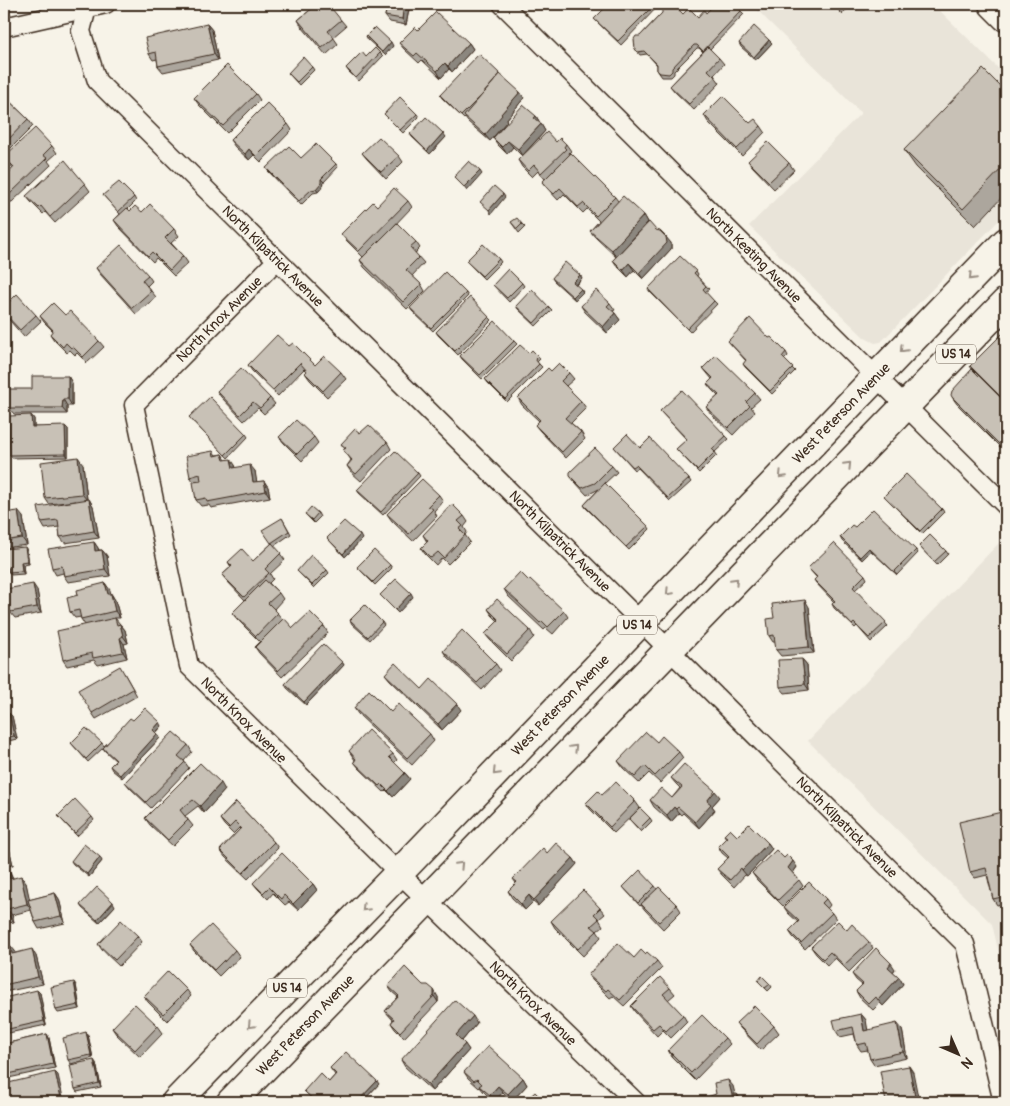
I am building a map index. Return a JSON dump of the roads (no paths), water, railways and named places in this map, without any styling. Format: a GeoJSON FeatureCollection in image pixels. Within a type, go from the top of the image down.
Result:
{"type":"FeatureCollection","features":[{"type":"Feature","properties":{"kind":"main road"},"geometry":{"type":"LineString","coordinates":[[993,4],[1006,17]]}},
{"type":"Feature","properties":{"kind":"main road","name":"West Peterson Avenue"},"geometry":{"type":"LineString","coordinates":[[176,1102],[1006,242]]}},
{"type":"Feature","properties":{"kind":"main road","name":"West Peterson Avenue"},"geometry":{"type":"LineString","coordinates":[[231,1102],[1006,302]]}},
{"type":"Feature","properties":{"kind":"street"},"geometry":{"type":"LineString","coordinates":[[4,27],[87,6],[106,4]]}},
{"type":"Feature","properties":{"kind":"street","name":"North Keating Avenue"},"geometry":{"type":"LineString","coordinates":[[502,4],[1006,506]]}},
{"type":"Feature","properties":{"kind":"street","name":"North Kilpatrick Avenue"},"geometry":{"type":"LineString","coordinates":[[87,6],[81,31],[97,81],[965,944],[1003,1102]]}},
{"type":"Feature","properties":{"kind":"street","name":"North Knox Avenue"},"geometry":{"type":"LineString","coordinates":[[277,260],[134,405],[189,666],[399,873],[636,1102]]}}]}
